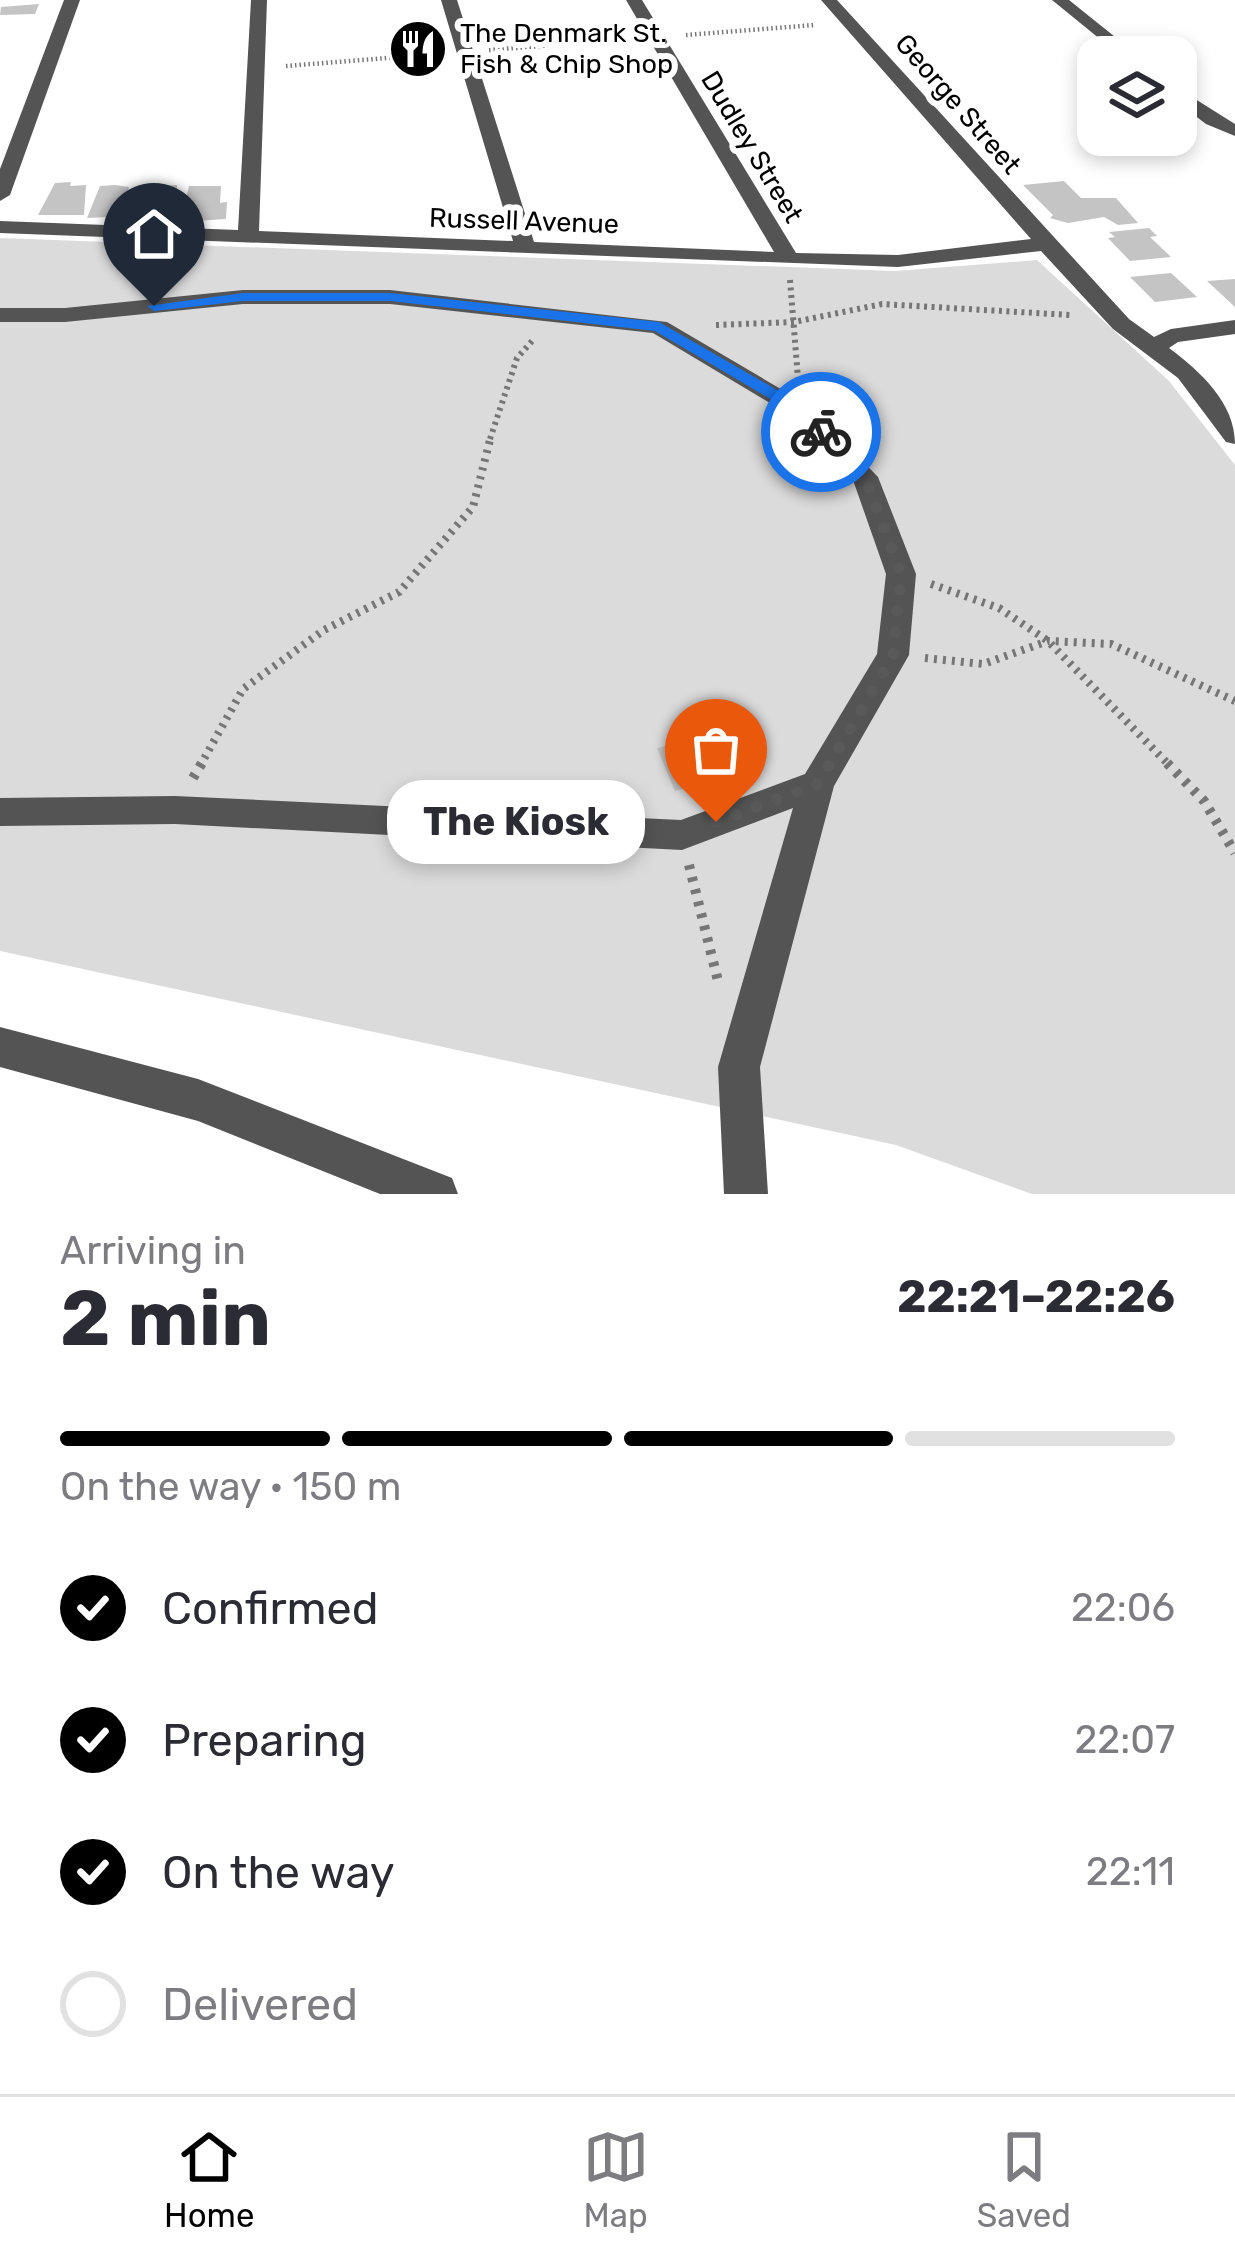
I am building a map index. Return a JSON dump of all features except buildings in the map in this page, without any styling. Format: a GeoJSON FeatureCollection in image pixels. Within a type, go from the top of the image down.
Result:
{"type":"FeatureCollection","features":[{"type":"Feature","properties":{"kind":"street"},"geometry":{"type":"LineString","coordinates":[[0,195],[72,0]]}},
{"type":"Feature","properties":{"kind":"street"},"geometry":{"type":"LineString","coordinates":[[248,238],[259,0]]}},
{"type":"Feature","properties":{"kind":"street"},"geometry":{"type":"LineString","coordinates":[[449,0],[525,247]]}},
{"type":"Feature","properties":{"kind":"street","name":"Dudley Street"},"geometry":{"type":"LineString","coordinates":[[634,0],[788,259]]}},
{"type":"Feature","properties":{"kind":"street","name":"George Street"},"geometry":{"type":"LineString","coordinates":[[829,0],[1046,244],[1114,317],[1186,373],[1235,436]]}},
{"type":"Feature","properties":{"kind":"street"},"geometry":{"type":"LineString","coordinates":[[1060,0],[1105,36]]}},
{"type":"Feature","properties":{"kind":"street"},"geometry":{"type":"LineString","coordinates":[[1197,108],[1235,131]]}},
{"type":"Feature","properties":{"kind":"street","name":"Russell Avenue"},"geometry":{"type":"LineString","coordinates":[[0,227],[788,259],[898,260],[1046,244]]}},
{"type":"Feature","properties":{"kind":"street"},"geometry":{"type":"LineString","coordinates":[[0,315],[65,316],[243,297],[390,297],[659,327],[800,410],[865,477],[901,574],[893,655],[818,784],[739,1067],[746,1194]]}},
{"type":"Feature","properties":{"kind":"street"},"geometry":{"type":"LineString","coordinates":[[1156,347],[1171,335],[1235,327]]}},
{"type":"Feature","properties":{"kind":"street"},"geometry":{"type":"LineString","coordinates":[[0,812],[175,810],[682,835],[818,784]]}},
{"type":"Feature","properties":{"kind":"street"},"geometry":{"type":"LineString","coordinates":[[0,1047],[198,1100],[436,1194]]}},
{"type":"Feature","properties":{"kind":"path"},"geometry":{"type":"LineString","coordinates":[[254,68],[849,22]]}},
{"type":"Feature","properties":{"kind":"path"},"geometry":{"type":"LineString","coordinates":[[788,259],[800,410]]}},
{"type":"Feature","properties":{"kind":"path"},"geometry":{"type":"LineString","coordinates":[[659,327],[794,322],[882,304],[1114,317]]}},
{"type":"Feature","properties":{"kind":"path"},"geometry":{"type":"LineString","coordinates":[[175,810],[243,688],[324,630],[400,592],[473,507],[517,358],[556,314]]}},
{"type":"Feature","properties":{"kind":"path"},"geometry":{"type":"LineString","coordinates":[[901,574],[999,608],[1048,641],[1204,801],[1235,853]]}},
{"type":"Feature","properties":{"kind":"path"},"geometry":{"type":"LineString","coordinates":[[893,655],[983,664],[1048,641],[1111,644],[1235,701]]}},
{"type":"Feature","properties":{"kind":"path"},"geometry":{"type":"LineString","coordinates":[[682,835],[722,998]]}},
{"type":"Feature","properties":{"kind":"shaded area"},"geometry":{"type":"Polygon","coordinates":[[[0,238],[895,271],[1037,260],[1169,381],[1235,465],[1235,1194],[1032,1194],[896,1145],[0,951],[0,238]]]}},
{"type":"Feature","properties":{"kind":"way so far"},"geometry":{"type":"LineString","coordinates":[[716,822],[818,784],[893,655],[901,574],[865,477],[821,432]]}},
{"type":"Feature","properties":{"kind":"place","name":"The Denmark St. Fish & Chip Shop"},"geometry":{"type":"Point","coordinates":[418,49]}},
{"type":"Feature","properties":{"kind":"place","name":"The Kiosk"},"geometry":{"type":"Point","coordinates":[716,822]}},
{"type":"Feature","properties":{"kind":"route"},"geometry":{"type":"LineString","coordinates":[[154,306],[243,297],[390,297],[659,327],[800,410],[821,432]]}}]}
